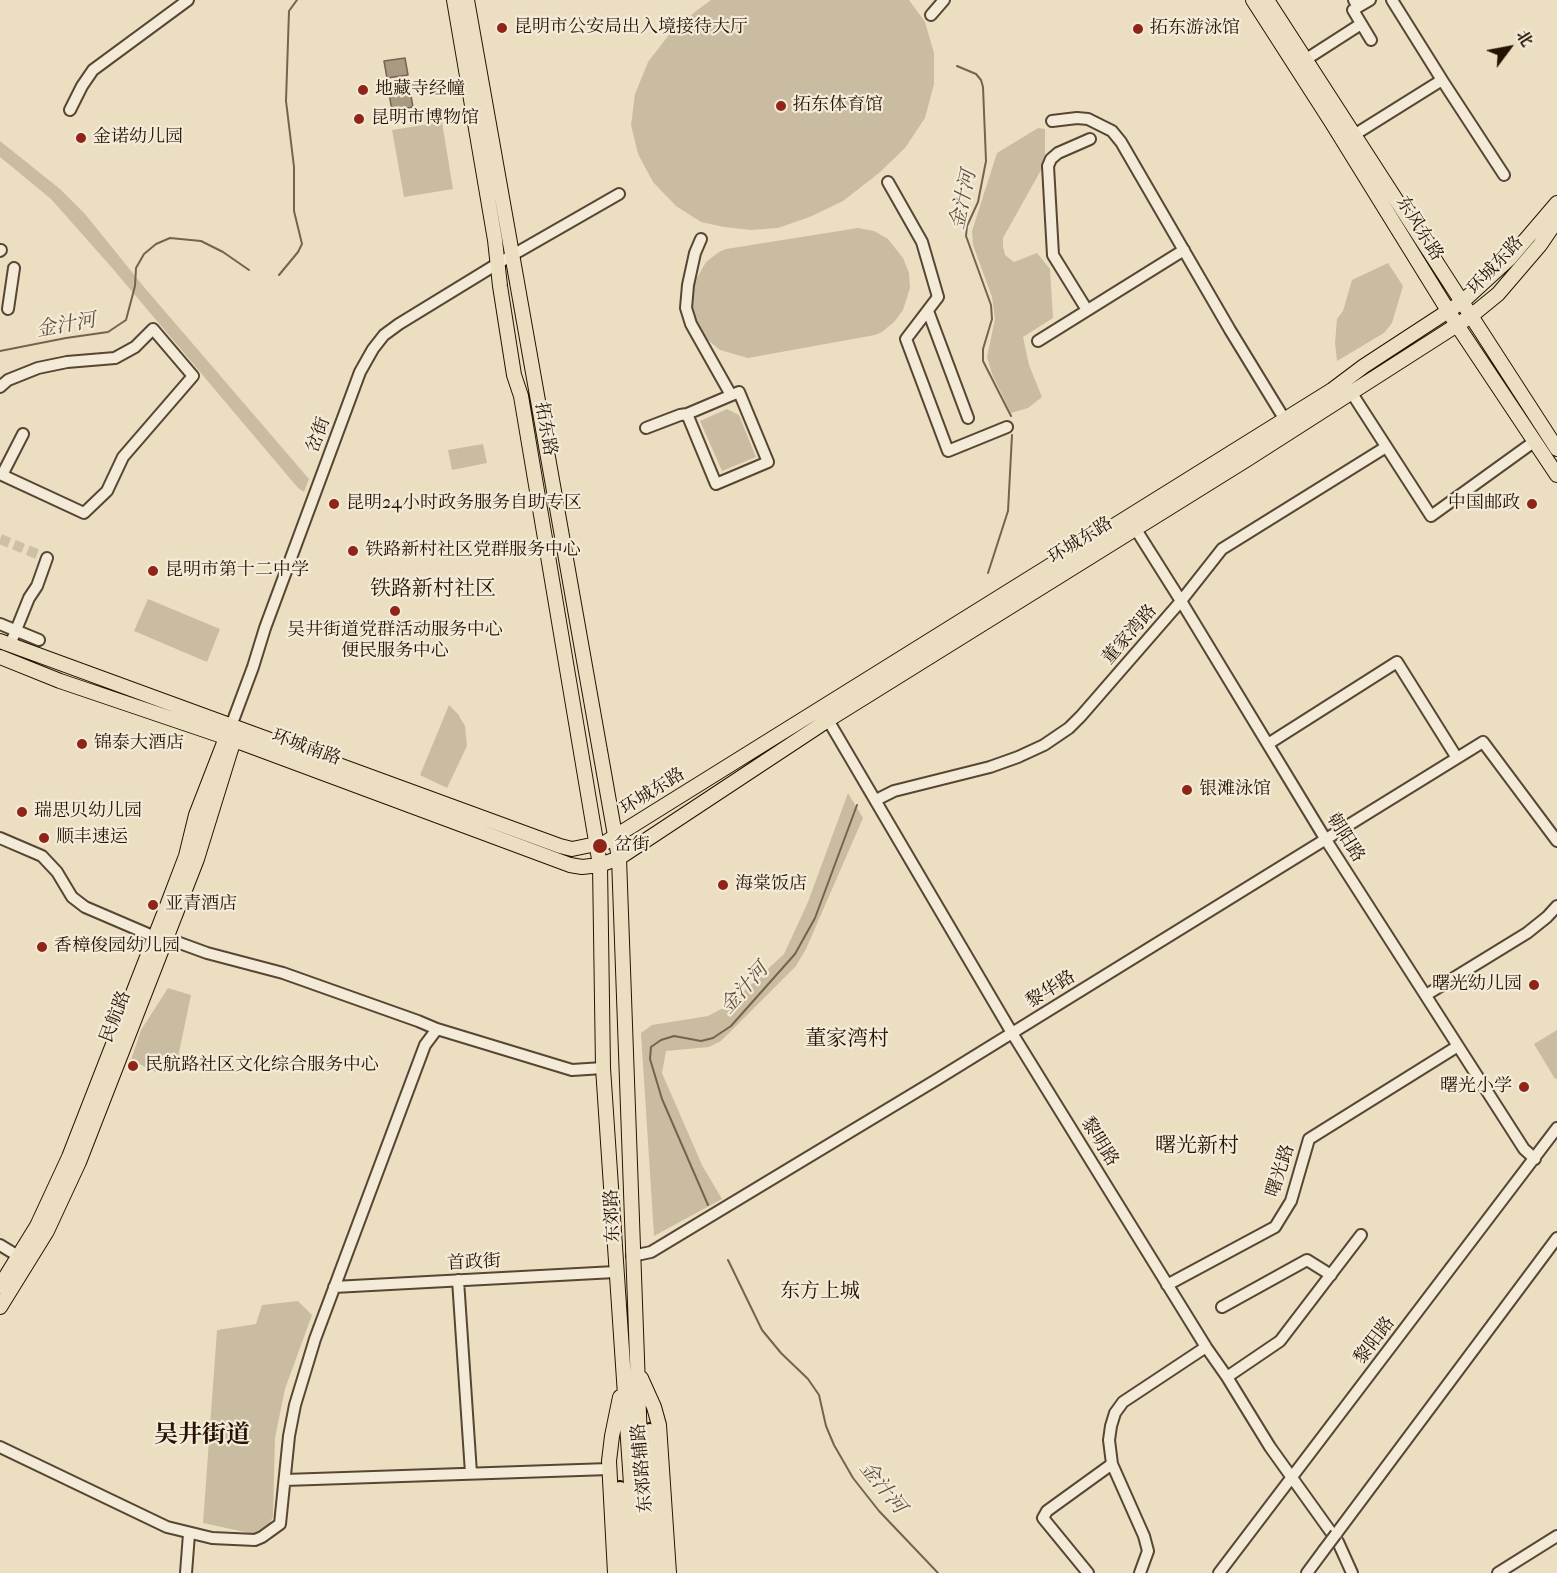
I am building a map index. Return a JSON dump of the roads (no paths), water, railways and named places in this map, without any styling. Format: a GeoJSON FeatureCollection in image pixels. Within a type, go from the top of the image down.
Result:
{"type":"FeatureCollection","features":[{"type":"Feature","properties":{"kind":"highway"},"geometry":{"type":"LineString","coordinates":[[650,1432],[660,1573]]}},
{"type":"Feature","properties":{"kind":"highway"},"geometry":{"type":"LineString","coordinates":[[620,1490],[624,1573]]}},
{"type":"Feature","properties":{"kind":"main road","name":"拓东路"},"geometry":{"type":"LineString","coordinates":[[454,0],[495,240],[514,375],[521,396],[600,865]]}},
{"type":"Feature","properties":{"kind":"main road","name":"拓东路"},"geometry":{"type":"LineString","coordinates":[[467,0],[619,858]]}},
{"type":"Feature","properties":{"kind":"main road","name":"东风东路"},"geometry":{"type":"LineString","coordinates":[[1253,0],[1457,325],[1557,475]]}},
{"type":"Feature","properties":{"kind":"main road","name":"东风东路"},"geometry":{"type":"LineString","coordinates":[[1267,0],[1557,449]]}},
{"type":"Feature","properties":{"kind":"main road","name":"环城东路"},"geometry":{"type":"LineString","coordinates":[[598,844],[615,838],[878,671],[1285,420],[1449,312],[1510,258],[1557,203]]}},
{"type":"Feature","properties":{"kind":"main road","name":"环城东路"},"geometry":{"type":"LineString","coordinates":[[600,865],[619,858],[828,720],[1471,316],[1498,294],[1540,245],[1557,220]]}},
{"type":"Feature","properties":{"kind":"main road","name":"环城南路"},"geometry":{"type":"LineString","coordinates":[[5,643],[570,865],[582,867],[600,865]]}},
{"type":"Feature","properties":{"kind":"main road","name":"环城南路"},"geometry":{"type":"LineString","coordinates":[[0,657],[60,681],[232,733],[560,846],[572,849],[598,844]]}},
{"type":"Feature","properties":{"kind":"main road","name":"民航路"},"geometry":{"type":"LineString","coordinates":[[0,1307],[47,1231],[67,1191],[161,937],[196,815],[232,733]]}},
{"type":"Feature","properties":{"kind":"main road","name":"东郊路"},"geometry":{"type":"LineString","coordinates":[[619,858],[632,1256],[640,1442],[649,1573]]}},
{"type":"Feature","properties":{"kind":"main road","name":"东郊路"},"geometry":{"type":"LineString","coordinates":[[600,865],[603,1068],[637,1573]]}},
{"type":"Feature","properties":{"kind":"main road","name":"民航路"},"geometry":{"type":"LineString","coordinates":[[0,1286],[38,1226],[57,1186],[161,937]]}},
{"type":"Feature","properties":{"kind":"main road"},"geometry":{"type":"LineString","coordinates":[[638,1363],[651,1419],[650,1432]]}},
{"type":"Feature","properties":{"kind":"main road","name":"东郊路辅路"},"geometry":{"type":"LineString","coordinates":[[638,1363],[640,1377],[654,1407],[659,1425],[669,1573]]}},
{"type":"Feature","properties":{"kind":"main road"},"geometry":{"type":"LineString","coordinates":[[620,1490],[617,1462],[623,1365]]}},
{"type":"Feature","properties":{"kind":"main road","name":"东郊路辅路"},"geometry":{"type":"LineString","coordinates":[[615,1573],[609,1468],[612,1436],[622,1387],[623,1365]]}},
{"type":"Feature","properties":{"kind":"street"},"geometry":{"type":"LineString","coordinates":[[70,110],[93,70],[188,0]]}},
{"type":"Feature","properties":{"kind":"street"},"geometry":{"type":"LineString","coordinates":[[931,15],[944,0]]}},
{"type":"Feature","properties":{"kind":"street"},"geometry":{"type":"LineString","coordinates":[[1370,0],[1356,3],[1353,10],[1371,40]]}},
{"type":"Feature","properties":{"kind":"street"},"geometry":{"type":"LineString","coordinates":[[1392,0],[1504,175]]}},
{"type":"Feature","properties":{"kind":"street"},"geometry":{"type":"LineString","coordinates":[[1305,60],[1361,24]]}},
{"type":"Feature","properties":{"kind":"street"},"geometry":{"type":"LineString","coordinates":[[1354,135],[1442,81]]}},
{"type":"Feature","properties":{"kind":"street"},"geometry":{"type":"LineString","coordinates":[[1052,121],[1088,119],[1112,131],[1121,142],[1285,420]]}},
{"type":"Feature","properties":{"kind":"street"},"geometry":{"type":"LineString","coordinates":[[1087,310],[1053,255],[1048,166],[1051,159],[1058,153],[1090,140]]}},
{"type":"Feature","properties":{"kind":"street"},"geometry":{"type":"LineString","coordinates":[[888,182],[922,242],[938,297],[906,339],[948,451],[1007,427]]}},
{"type":"Feature","properties":{"kind":"street","name":"岔街"},"geometry":{"type":"LineString","coordinates":[[232,733],[269,618],[366,359],[376,344],[394,327],[619,194]]}},
{"type":"Feature","properties":{"kind":"street"},"geometry":{"type":"LineString","coordinates":[[701,239],[694,253],[686,308],[691,324],[731,395]]}},
{"type":"Feature","properties":{"kind":"street"},"geometry":{"type":"LineString","coordinates":[[1038,340],[1184,250]]}},
{"type":"Feature","properties":{"kind":"street"},"geometry":{"type":"LineString","coordinates":[[8,309],[14,268]]}},
{"type":"Feature","properties":{"kind":"street"},"geometry":{"type":"LineString","coordinates":[[928,310],[968,418]]}},
{"type":"Feature","properties":{"kind":"street"},"geometry":{"type":"LineString","coordinates":[[0,387],[8,380],[38,368],[67,362],[115,357],[135,347],[153,329],[193,376],[123,457],[107,491],[84,513],[2,475],[23,434]]}},
{"type":"Feature","properties":{"kind":"street"},"geometry":{"type":"LineString","coordinates":[[646,428],[687,414],[738,392],[768,462],[716,484],[687,414]]}},
{"type":"Feature","properties":{"kind":"street"},"geometry":{"type":"LineString","coordinates":[[1351,392],[1431,516],[1535,441]]}},
{"type":"Feature","properties":{"kind":"street","name":"董家湾路"},"geometry":{"type":"LineString","coordinates":[[876,800],[894,791],[990,767],[1044,745],[1081,716],[1181,601],[1222,549],[1386,447]]}},
{"type":"Feature","properties":{"kind":"street","name":"朝阳路"},"geometry":{"type":"LineString","coordinates":[[1135,528],[1326,840],[1524,1149],[1535,1159]]}},
{"type":"Feature","properties":{"kind":"street"},"geometry":{"type":"LineString","coordinates":[[5,643],[16,631],[47,558]]}},
{"type":"Feature","properties":{"kind":"street"},"geometry":{"type":"LineString","coordinates":[[0,624],[39,640]]}},
{"type":"Feature","properties":{"kind":"street"},"geometry":{"type":"LineString","coordinates":[[1268,744],[1397,662],[1457,758]]}},
{"type":"Feature","properties":{"kind":"street","name":"黎明路"},"geometry":{"type":"LineString","coordinates":[[828,720],[1012,1033],[1206,1347],[1292,1479],[1338,1542],[1352,1573]]}},
{"type":"Feature","properties":{"kind":"street","name":"黎华路"},"geometry":{"type":"LineString","coordinates":[[632,1256],[651,1252],[1012,1033],[1483,742],[1557,841]]}},
{"type":"Feature","properties":{"kind":"street"},"geometry":{"type":"LineString","coordinates":[[0,838],[42,856],[57,872],[72,897],[85,907],[161,937],[283,973],[437,1029],[572,1070],[603,1068]]}},
{"type":"Feature","properties":{"kind":"street"},"geometry":{"type":"LineString","coordinates":[[1426,995],[1527,933],[1557,906]]}},
{"type":"Feature","properties":{"kind":"street"},"geometry":{"type":"LineString","coordinates":[[0,1447],[167,1527],[189,1534],[212,1538],[255,1540],[280,1524],[289,1436],[295,1405],[315,1339],[414,1070],[424,1045],[437,1029]]}},
{"type":"Feature","properties":{"kind":"street","name":"曙光路"},"geometry":{"type":"LineString","coordinates":[[1167,1285],[1275,1227],[1291,1201],[1309,1139],[1458,1046]]}},
{"type":"Feature","properties":{"kind":"street","name":"黎阳路"},"geometry":{"type":"LineString","coordinates":[[1219,1573],[1557,1128]]}},
{"type":"Feature","properties":{"kind":"street"},"geometry":{"type":"LineString","coordinates":[[1227,1377],[1280,1341],[1361,1235]]}},
{"type":"Feature","properties":{"kind":"street"},"geometry":{"type":"LineString","coordinates":[[1307,1573],[1557,1238]]}},
{"type":"Feature","properties":{"kind":"street"},"geometry":{"type":"LineString","coordinates":[[0,1245],[18,1256]]}},
{"type":"Feature","properties":{"kind":"street"},"geometry":{"type":"LineString","coordinates":[[1222,1307],[1307,1260],[1331,1275]]}},
{"type":"Feature","properties":{"kind":"street","name":"首政街"},"geometry":{"type":"LineString","coordinates":[[334,1287],[615,1272]]}},
{"type":"Feature","properties":{"kind":"street"},"geometry":{"type":"LineString","coordinates":[[458,1280],[471,1473]]}},
{"type":"Feature","properties":{"kind":"street"},"geometry":{"type":"LineString","coordinates":[[1140,1573],[1148,1551],[1144,1536],[1112,1464],[1109,1440],[1111,1426],[1115,1413],[1123,1402],[1206,1347]]}},
{"type":"Feature","properties":{"kind":"street"},"geometry":{"type":"LineString","coordinates":[[1088,1573],[1043,1518],[1047,1511],[1112,1464]]}},
{"type":"Feature","properties":{"kind":"street"},"geometry":{"type":"LineString","coordinates":[[285,1480],[609,1468]]}},
{"type":"Feature","properties":{"kind":"street"},"geometry":{"type":"LineString","coordinates":[[186,1573],[189,1534]]}},
{"type":"Feature","properties":{"kind":"street"},"geometry":{"type":"LineString","coordinates":[[1498,1573],[1557,1536]]}},
{"type":"Feature","properties":{"kind":"waterway","name":"金汁河"},"geometry":{"type":"LineString","coordinates":[[279,275],[302,244],[294,211],[294,167],[286,101],[289,11],[297,0]]}},
{"type":"Feature","properties":{"kind":"waterway","name":"金汁河"},"geometry":{"type":"LineString","coordinates":[[957,66],[976,74],[983,87],[986,161],[978,202],[967,226],[966,236],[991,305],[992,319],[983,349],[983,361],[1011,416]]}},
{"type":"Feature","properties":{"kind":"waterway","name":"金汁河"},"geometry":{"type":"LineString","coordinates":[[0,351],[108,332],[126,320],[135,286],[136,268],[144,254],[156,244],[170,238],[201,241],[223,252],[249,270]]}},
{"type":"Feature","properties":{"kind":"waterway","name":"金汁河"},"geometry":{"type":"LineString","coordinates":[[988,573],[1008,511],[1012,435]]}},
{"type":"Feature","properties":{"kind":"waterway","name":"金汁河"},"geometry":{"type":"LineString","coordinates":[[708,1205],[662,1099],[650,1059],[651,1047],[661,1040],[674,1036],[701,1041],[713,1038],[731,1026],[795,954],[815,918],[857,805]]}},
{"type":"Feature","properties":{"kind":"waterway","name":"金汁河"},"geometry":{"type":"LineString","coordinates":[[728,1260],[762,1330],[781,1353],[808,1379],[819,1395],[826,1426],[853,1478],[879,1511],[938,1573]]}},
{"type":"Feature","properties":{"kind":"tunnel"},"geometry":{"type":"LineString","coordinates":[[0,539],[47,558]]}},
{"type":"Feature","properties":{"kind":"place","name":"昆明市公安局出入境接待大厅"},"geometry":{"type":"Point","coordinates":[502,28]}},
{"type":"Feature","properties":{"kind":"place","name":"拓东游泳馆"},"geometry":{"type":"Point","coordinates":[1138,29]}},
{"type":"Feature","properties":{"kind":"place","name":"地藏寺经幢"},"geometry":{"type":"Point","coordinates":[363,90]}},
{"type":"Feature","properties":{"kind":"place","name":"拓东体育馆"},"geometry":{"type":"Point","coordinates":[781,106]}},
{"type":"Feature","properties":{"kind":"place","name":"昆明市博物馆"},"geometry":{"type":"Point","coordinates":[359,119]}},
{"type":"Feature","properties":{"kind":"place","name":"金诺幼儿园"},"geometry":{"type":"Point","coordinates":[81,138]}},
{"type":"Feature","properties":{"kind":"place","name":"昆明24小时政务服务自助专区"},"geometry":{"type":"Point","coordinates":[334,504]}},
{"type":"Feature","properties":{"kind":"place","name":"中国邮政"},"geometry":{"type":"Point","coordinates":[1532,504]}},
{"type":"Feature","properties":{"kind":"place","name":"铁路新村社区党群服务中心"},"geometry":{"type":"Point","coordinates":[353,551]}},
{"type":"Feature","properties":{"kind":"place","name":"昆明市第十二中学"},"geometry":{"type":"Point","coordinates":[153,571]}},
{"type":"Feature","properties":{"kind":"place","name":"吴井街道党群活动服务中心 便民服务中心"},"geometry":{"type":"Point","coordinates":[395,611]}},
{"type":"Feature","properties":{"kind":"place","name":"锦泰大酒店"},"geometry":{"type":"Point","coordinates":[82,744]}},
{"type":"Feature","properties":{"kind":"place","name":"银滩泳馆"},"geometry":{"type":"Point","coordinates":[1187,790]}},
{"type":"Feature","properties":{"kind":"place","name":"瑞思贝幼儿园"},"geometry":{"type":"Point","coordinates":[22,812]}},
{"type":"Feature","properties":{"kind":"place","name":"顺丰速运"},"geometry":{"type":"Point","coordinates":[44,838]}},
{"type":"Feature","properties":{"kind":"place","name":"岔街"},"geometry":{"type":"Point","coordinates":[600,846]}},
{"type":"Feature","properties":{"kind":"place","name":"海棠饭店"},"geometry":{"type":"Point","coordinates":[723,885]}},
{"type":"Feature","properties":{"kind":"place","name":"亚青酒店"},"geometry":{"type":"Point","coordinates":[153,905]}},
{"type":"Feature","properties":{"kind":"place","name":"香樟俊园幼儿园"},"geometry":{"type":"Point","coordinates":[42,947]}},
{"type":"Feature","properties":{"kind":"place","name":"曙光幼儿园"},"geometry":{"type":"Point","coordinates":[1534,985]}},
{"type":"Feature","properties":{"kind":"place","name":"民航路社区文化综合服务中心"},"geometry":{"type":"Point","coordinates":[133,1066]}},
{"type":"Feature","properties":{"kind":"place","name":"曙光小学"},"geometry":{"type":"Point","coordinates":[1524,1087]}},
{"type":"Feature","properties":{"kind":"district","name":"铁路新村社区"},"geometry":{"type":"Point","coordinates":[433,590]}},
{"type":"Feature","properties":{"kind":"district","name":"董家湾村"},"geometry":{"type":"Point","coordinates":[847,1040]}},
{"type":"Feature","properties":{"kind":"district","name":"曙光新村"},"geometry":{"type":"Point","coordinates":[1197,1147]}},
{"type":"Feature","properties":{"kind":"district","name":"东方上城"},"geometry":{"type":"Point","coordinates":[820,1292]}},
{"type":"Feature","properties":{"kind":"district","name":"吴井街道"},"geometry":{"type":"Point","coordinates":[202,1436]}}]}
